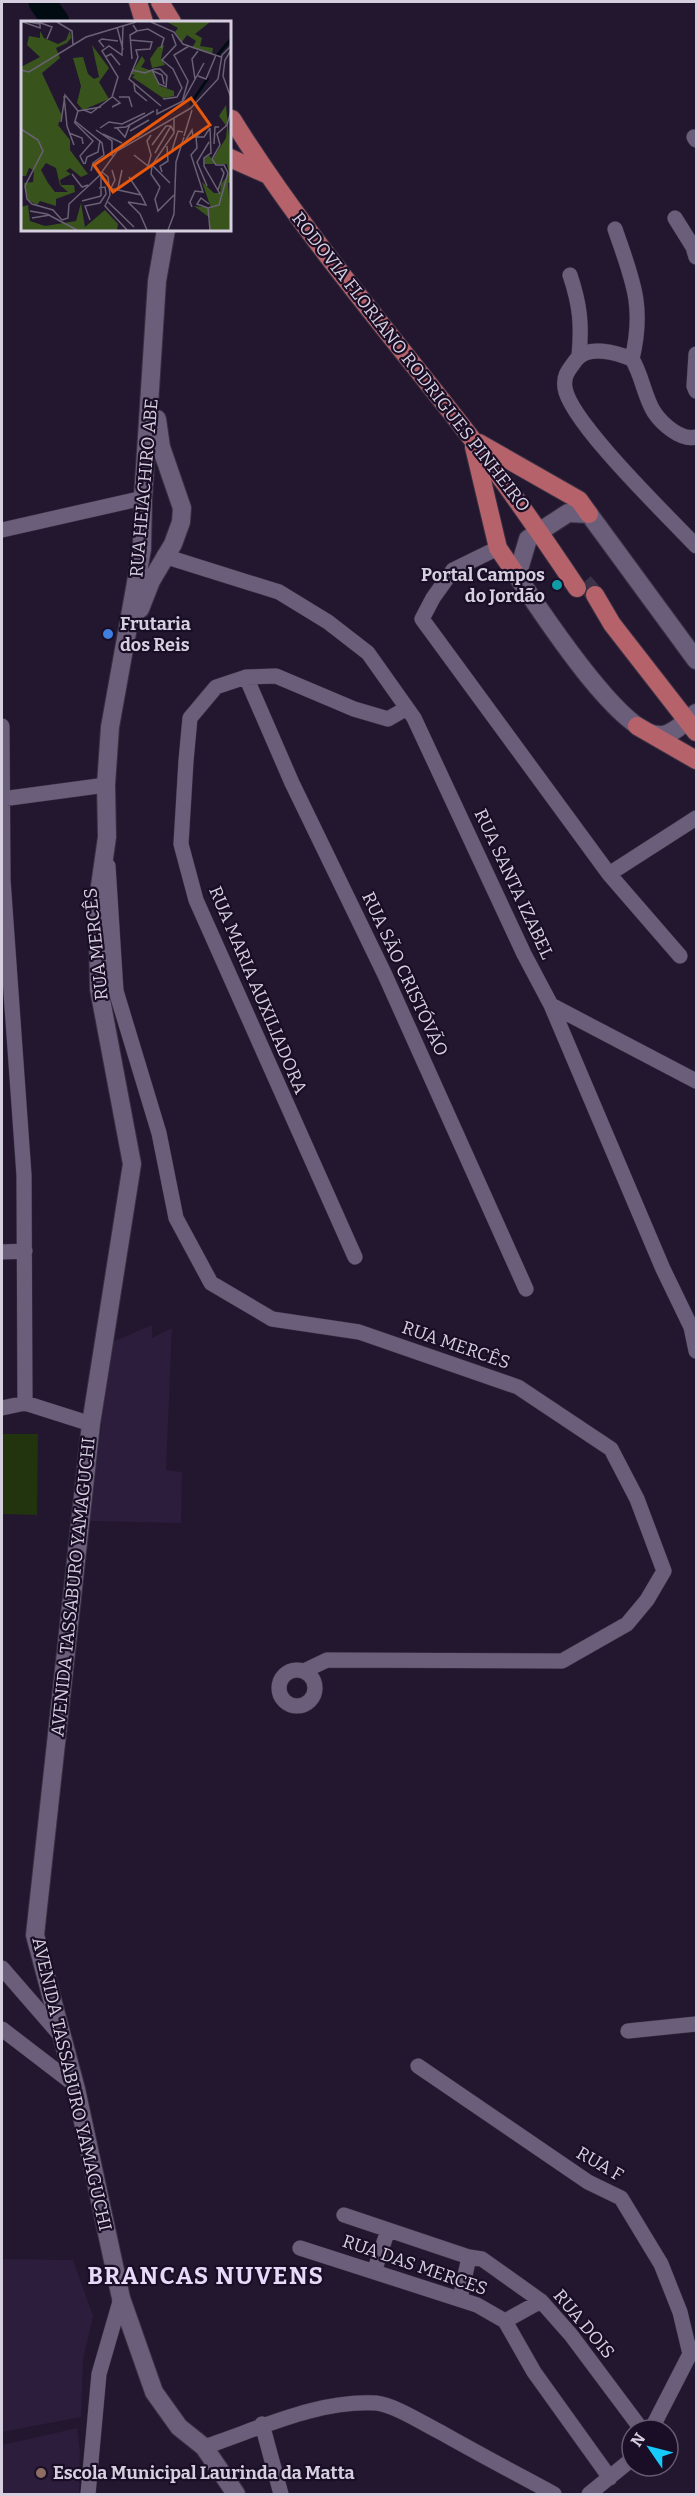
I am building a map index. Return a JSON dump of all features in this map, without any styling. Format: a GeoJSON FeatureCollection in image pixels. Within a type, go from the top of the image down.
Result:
{"type":"FeatureCollection","features":[{"type":"Feature","properties":{"kind":"main road"},"geometry":{"type":"LineString","coordinates":[[138,2],[144,21]]}},
{"type":"Feature","properties":{"kind":"main road"},"geometry":{"type":"LineString","coordinates":[[159,2],[171,21]]}},
{"type":"Feature","properties":{"kind":"main road","name":"RODOVIA FLORIANO RODRIGUES PINHEIRO"},"geometry":{"type":"LineString","coordinates":[[231,123],[371,314],[472,439],[586,592],[693,722]]}},
{"type":"Feature","properties":{"kind":"main road","name":"RODOVIA FLORIANO RODRIGUES PINHEIRO"},"geometry":{"type":"LineString","coordinates":[[231,158],[266,174]]}},
{"type":"Feature","properties":{"kind":"main road"},"geometry":{"type":"LineString","coordinates":[[472,439],[579,500],[589,514]]}},
{"type":"Feature","properties":{"kind":"main road"},"geometry":{"type":"LineString","coordinates":[[472,439],[498,548],[517,576]]}},
{"type":"Feature","properties":{"kind":"main road"},"geometry":{"type":"LineString","coordinates":[[637,726],[696,760]]}},
{"type":"Feature","properties":{"kind":"street"},"geometry":{"type":"LineString","coordinates":[[675,218],[693,247],[696,258]]}},
{"type":"Feature","properties":{"kind":"street"},"geometry":{"type":"LineString","coordinates":[[615,229],[637,294],[639,319],[632,359]]}},
{"type":"Feature","properties":{"kind":"street","name":"RUA HEIACHIRO ABE"},"geometry":{"type":"LineString","coordinates":[[127,641],[142,541],[157,281],[166,231]]}},
{"type":"Feature","properties":{"kind":"street"},"geometry":{"type":"LineString","coordinates":[[570,275],[579,301],[582,325],[579,356],[565,375],[565,391],[589,432],[696,546]]}},
{"type":"Feature","properties":{"kind":"street"},"geometry":{"type":"LineString","coordinates":[[579,356],[604,350],[632,359],[639,370],[653,411],[670,428],[693,438]]}},
{"type":"Feature","properties":{"kind":"street"},"geometry":{"type":"LineString","coordinates":[[696,354],[694,386],[696,390]]}},
{"type":"Feature","properties":{"kind":"street","name":"RUA HEIACHIRO ABE"},"geometry":{"type":"LineString","coordinates":[[127,641],[151,581],[173,544],[181,522],[182,508],[179,495],[161,447],[153,381]]}},
{"type":"Feature","properties":{"kind":"street"},"geometry":{"type":"LineString","coordinates":[[2,530],[143,498],[164,489],[179,495]]}},
{"type":"Feature","properties":{"kind":"street"},"geometry":{"type":"LineString","coordinates":[[693,722],[662,735],[650,734],[637,726],[601,692],[563,643],[517,576],[528,539],[568,513],[589,514],[696,660]]}},
{"type":"Feature","properties":{"kind":"street"},"geometry":{"type":"LineString","coordinates":[[142,541],[149,551],[164,556]]}},
{"type":"Feature","properties":{"kind":"street"},"geometry":{"type":"LineString","coordinates":[[498,548],[453,570],[433,598],[422,619],[609,874],[680,956]]}},
{"type":"Feature","properties":{"kind":"street","name":"RUA SANTA IZABEL"},"geometry":{"type":"LineString","coordinates":[[164,556],[279,592],[327,622],[368,653],[414,718],[524,954],[551,1005],[663,1269],[691,1327],[696,1351]]}},
{"type":"Feature","properties":{"kind":"street","name":"AVENIDA TASSABURO YAMAGUCHI"},"geometry":{"type":"LineString","coordinates":[[127,641],[110,727],[106,785],[107,837],[100,886],[99,989],[132,1164],[90,1424],[34,1935],[75,2085],[121,2298],[154,2392],[179,2427],[204,2447],[236,2494]]}},
{"type":"Feature","properties":{"kind":"street","name":"RUA MARIA AUXILIADORA"},"geometry":{"type":"LineString","coordinates":[[355,1257],[196,900],[180,844],[190,718],[216,687],[246,677],[276,676],[354,709],[388,718],[407,708]]}},
{"type":"Feature","properties":{"kind":"street","name":"RUA SÃO CRISTÓVÃO"},"geometry":{"type":"LineString","coordinates":[[246,677],[292,783],[385,975],[526,1289]]}},
{"type":"Feature","properties":{"kind":"street"},"geometry":{"type":"LineString","coordinates":[[2,726],[3,880],[24,1175],[25,1403]]}},
{"type":"Feature","properties":{"kind":"street"},"geometry":{"type":"LineString","coordinates":[[2,799],[106,785]]}},
{"type":"Feature","properties":{"kind":"street"},"geometry":{"type":"LineString","coordinates":[[609,874],[696,818]]}},
{"type":"Feature","properties":{"kind":"street","name":"RUA MERCÊS"},"geometry":{"type":"LineString","coordinates":[[107,837],[116,991],[159,1133],[176,1218],[211,1283],[272,1319],[359,1332],[518,1387],[611,1449],[638,1499],[664,1571],[647,1600],[627,1624],[562,1661],[327,1660],[304,1671]]}},
{"type":"Feature","properties":{"kind":"street"},"geometry":{"type":"LineString","coordinates":[[551,1005],[696,1081]]}},
{"type":"Feature","properties":{"kind":"street"},"geometry":{"type":"LineString","coordinates":[[2,1252],[25,1251]]}},
{"type":"Feature","properties":{"kind":"street"},"geometry":{"type":"LineString","coordinates":[[2,1408],[25,1403],[90,1424]]}},
{"type":"Feature","properties":{"kind":"street"},"geometry":{"type":"LineString","coordinates":[[2,1968],[63,2038]]}},
{"type":"Feature","properties":{"kind":"street"},"geometry":{"type":"LineString","coordinates":[[628,2031],[696,2024]]}},
{"type":"Feature","properties":{"kind":"street"},"geometry":{"type":"LineString","coordinates":[[2,2029],[75,2085]]}},
{"type":"Feature","properties":{"kind":"street","name":"RUA F"},"geometry":{"type":"LineString","coordinates":[[418,2066],[588,2182],[621,2198],[661,2264],[693,2351]]}},
{"type":"Feature","properties":{"kind":"street","name":"RUA DOIS"},"geometry":{"type":"LineString","coordinates":[[344,2216],[469,2258],[482,2259],[541,2301],[571,2335],[633,2418]]}},
{"type":"Feature","properties":{"kind":"street"},"geometry":{"type":"LineString","coordinates":[[374,2272],[388,2230]]}},
{"type":"Feature","properties":{"kind":"street","name":"RUA DAS MERCES"},"geometry":{"type":"LineString","coordinates":[[300,2248],[477,2305],[506,2321]]}},
{"type":"Feature","properties":{"kind":"street"},"geometry":{"type":"LineString","coordinates":[[460,2299],[469,2258]]}},
{"type":"Feature","properties":{"kind":"street"},"geometry":{"type":"LineString","coordinates":[[88,2494],[99,2374],[121,2298]]}},
{"type":"Feature","properties":{"kind":"street"},"geometry":{"type":"LineString","coordinates":[[541,2301],[506,2321],[534,2372],[610,2478]]}},
{"type":"Feature","properties":{"kind":"street"},"geometry":{"type":"LineString","coordinates":[[657,2418],[693,2351]]}},
{"type":"Feature","properties":{"kind":"street"},"geometry":{"type":"LineString","coordinates":[[204,2447],[242,2434],[262,2424],[331,2406],[378,2403],[411,2416],[554,2494]]}},
{"type":"Feature","properties":{"kind":"street"},"geometry":{"type":"LineString","coordinates":[[262,2424],[281,2494]]}},
{"type":"Feature","properties":{"kind":"street"},"geometry":{"type":"LineString","coordinates":[[589,2494],[620,2469]]}},
{"type":"Feature","properties":{"kind":"shaded area"},"geometry":{"type":"Polygon","coordinates":[[[152,1325],[152,1338],[172,1328],[166,1470],[182,1472],[181,1523],[89,1521],[112,1342],[152,1325]]]}},
{"type":"Feature","properties":{"kind":"shaded area"},"geometry":{"type":"Polygon","coordinates":[[[2,2259],[73,2260],[93,2316],[83,2360],[81,2417],[2,2432],[2,2259]]]}},
{"type":"Feature","properties":{"kind":"shaded area","name":"Escola Municipal Laurinda da Matta"},"geometry":{"type":"Polygon","coordinates":[[[77,2428],[80,2452],[79,2494],[2,2494],[2,2445],[77,2428]]]}},
{"type":"Feature","properties":{"kind":"green space"},"geometry":{"type":"Polygon","coordinates":[[[2,1434],[38,1434],[37,1515],[2,1514],[2,1434]]]}},
{"type":"Feature","properties":{"kind":"waterway"},"geometry":{"type":"LineString","coordinates":[[42,2],[55,21]]}},
{"type":"Feature","properties":{"kind":"tunnel"},"geometry":{"type":"LineString","coordinates":[[584,582],[595,595]]}},
{"type":"Feature","properties":{"kind":"place","name":"Portal Campos do Jordão"},"geometry":{"type":"Point","coordinates":[557,585]}},
{"type":"Feature","properties":{"kind":"place","name":"Frutaria dos Reis"},"geometry":{"type":"Point","coordinates":[108,634]}},
{"type":"Feature","properties":{"kind":"place","name":"Escola Municipal Laurinda da Matta"},"geometry":{"type":"Point","coordinates":[41,2473]}},
{"type":"Feature","properties":{"kind":"district","name":"BRANCAS NUVENS"},"geometry":{"type":"Point","coordinates":[206,2276]}}]}
